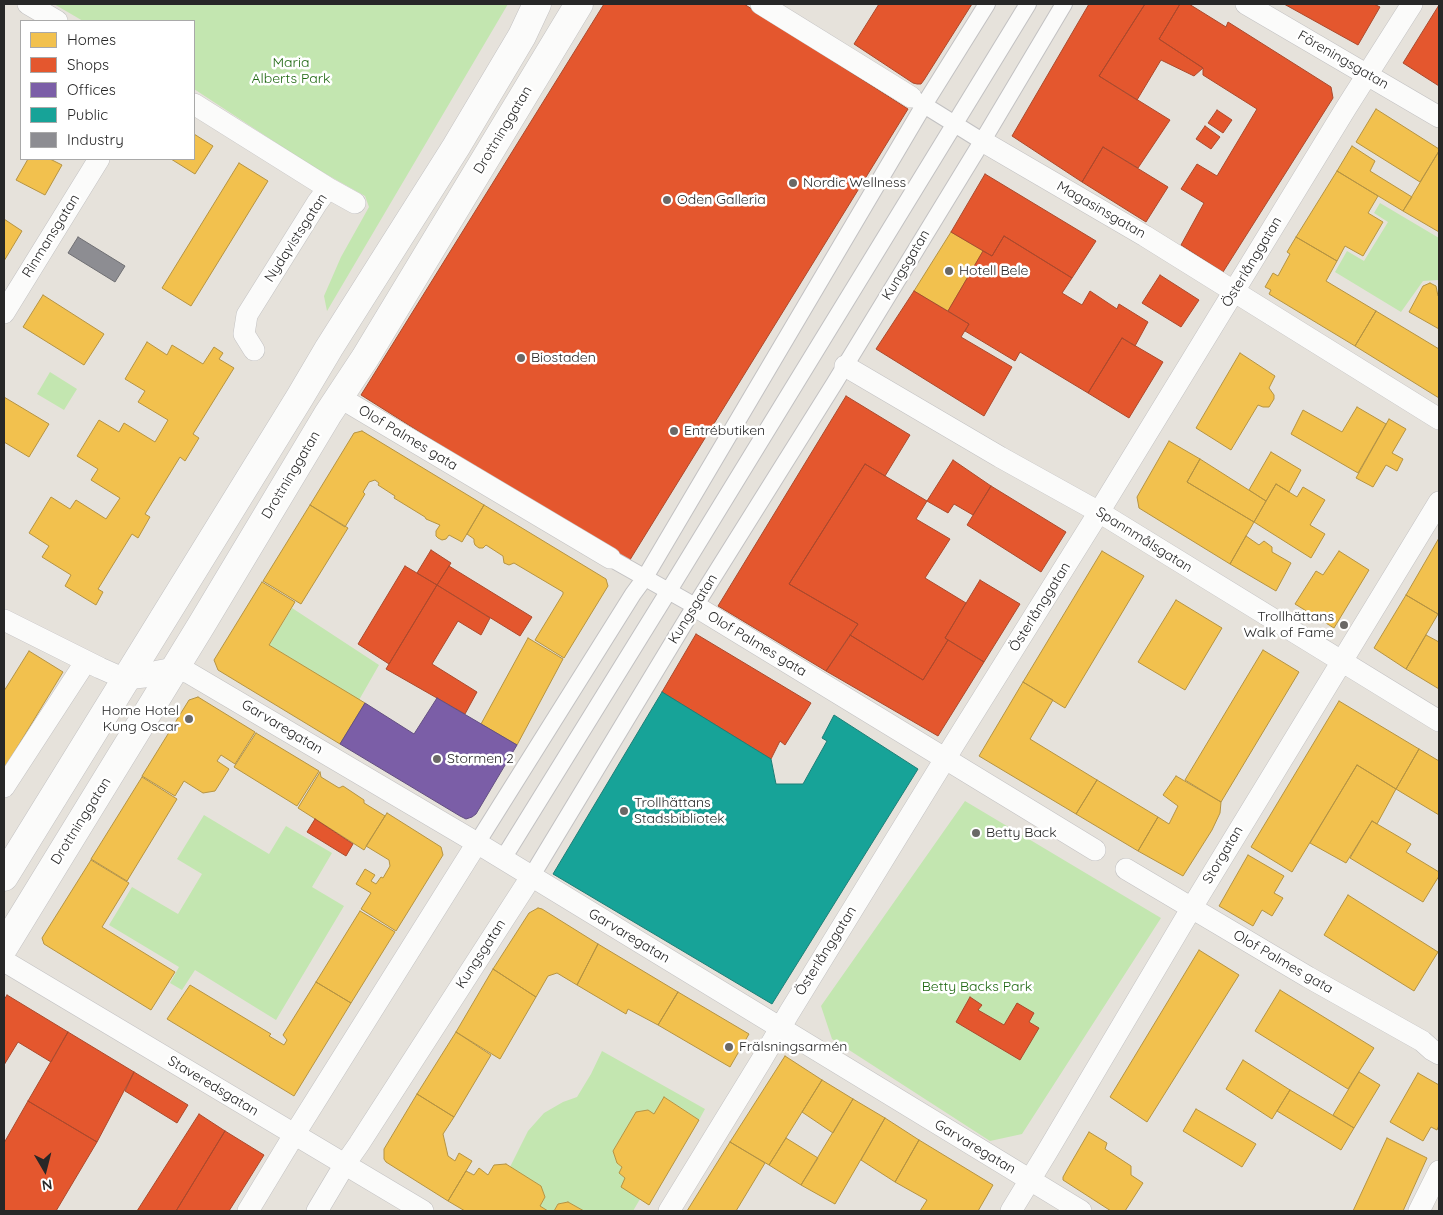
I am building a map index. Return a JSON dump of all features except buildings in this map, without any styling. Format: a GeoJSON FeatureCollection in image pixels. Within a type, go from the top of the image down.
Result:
{"type":"FeatureCollection","features":[{"type":"Feature","properties":{"kind":"street"},"geometry":{"type":"LineString","coordinates":[[28,4],[55,20]]}},
{"type":"Feature","properties":{"kind":"street"},"geometry":{"type":"LineString","coordinates":[[4,877],[334,340],[456,147],[522,36],[537,4]]}},
{"type":"Feature","properties":{"kind":"street","name":"Drottninggatan"},"geometry":{"type":"LineString","coordinates":[[4,947],[339,397],[365,358],[579,4]]}},
{"type":"Feature","properties":{"kind":"street","name":"Magasinsgatan"},"geometry":{"type":"LineString","coordinates":[[761,4],[982,140],[1146,236],[1439,419]]}},
{"type":"Feature","properties":{"kind":"street"},"geometry":{"type":"LineString","coordinates":[[248,1211],[644,579],[918,101],[986,4]]}},
{"type":"Feature","properties":{"kind":"street"},"geometry":{"type":"LineString","coordinates":[[502,858],[668,592],[1028,4]]}},
{"type":"Feature","properties":{"kind":"street","name":"Kungsgatan"},"geometry":{"type":"LineString","coordinates":[[317,1211],[345,1164],[532,877],[695,606],[845,366],[1064,4]]}},
{"type":"Feature","properties":{"kind":"street","name":"Föreningsgatan"},"geometry":{"type":"LineString","coordinates":[[1246,4],[1439,117]]}},
{"type":"Feature","properties":{"kind":"street","name":"Österlånggatan"},"geometry":{"type":"LineString","coordinates":[[669,1211],[780,1027],[1412,4]]}},
{"type":"Feature","properties":{"kind":"street","name":"Nydqvistsgatan"},"geometry":{"type":"LineString","coordinates":[[195,105],[328,188],[247,314],[244,334],[254,350]]}},
{"type":"Feature","properties":{"kind":"street","name":"Rinmansgatan"},"geometry":{"type":"LineString","coordinates":[[4,313],[97,160]]}},
{"type":"Feature","properties":{"kind":"street"},"geometry":{"type":"LineString","coordinates":[[328,188],[355,203]]}},
{"type":"Feature","properties":{"kind":"street","name":"Spannmålsgatan"},"geometry":{"type":"LineString","coordinates":[[845,366],[1009,462],[1099,512],[1439,721]]}},
{"type":"Feature","properties":{"kind":"street","name":"Olof Palmes gata"},"geometry":{"type":"LineString","coordinates":[[339,397],[644,579],[695,606],[1095,850]]}},
{"type":"Feature","properties":{"kind":"street","name":"Storgatan"},"geometry":{"type":"LineString","coordinates":[[1011,1211],[1191,909],[1439,502]]}},
{"type":"Feature","properties":{"kind":"street"},"geometry":{"type":"LineString","coordinates":[[4,620],[125,679],[174,668]]}},
{"type":"Feature","properties":{"kind":"street"},"geometry":{"type":"LineString","coordinates":[[4,787],[86,661]]}},
{"type":"Feature","properties":{"kind":"street","name":"Garvaregatan"},"geometry":{"type":"LineString","coordinates":[[174,668],[189,672],[212,685],[477,843],[1080,1211]]}},
{"type":"Feature","properties":{"kind":"street","name":"Olof Palmes gata"},"geometry":{"type":"LineString","coordinates":[[1126,869],[1299,972],[1422,1041],[1439,1054]]}},
{"type":"Feature","properties":{"kind":"street","name":"Staveredsgatan"},"geometry":{"type":"LineString","coordinates":[[4,961],[423,1211]]}},
{"type":"Feature","properties":{"kind":"street"},"geometry":{"type":"LineString","coordinates":[[1419,1211],[1439,1171]]}},
{"type":"Feature","properties":{"kind":"green space","name":"Maria Alberts Park"},"geometry":{"type":"Polygon","coordinates":[[[54,4],[508,4],[327,311],[324,296],[341,257],[369,207],[365,196],[310,165],[195,90],[195,20],[81,20],[54,4]]]}},
{"type":"Feature","properties":{"kind":"green space"},"geometry":{"type":"Polygon","coordinates":[[[1380,203],[1439,238],[1439,284],[1438,280],[1423,281],[1401,312],[1335,272],[1347,251],[1364,261],[1388,222],[1374,213],[1380,203]]]}},
{"type":"Feature","properties":{"kind":"green space"},"geometry":{"type":"Polygon","coordinates":[[[50,372],[77,389],[64,410],[37,394],[50,372]]]}},
{"type":"Feature","properties":{"kind":"green space"},"geometry":{"type":"Polygon","coordinates":[[[292,608],[379,665],[359,700],[269,645],[292,608]]]}},
{"type":"Feature","properties":{"kind":"green space","name":"Betty Backs Park"},"geometry":{"type":"Polygon","coordinates":[[[965,801],[1161,918],[1022,1134],[990,1141],[832,1039],[821,1006],[965,801]]]}},
{"type":"Feature","properties":{"kind":"green space"},"geometry":{"type":"Polygon","coordinates":[[[204,815],[269,854],[286,826],[332,853],[312,887],[344,906],[276,1020],[195,970],[182,990],[170,983],[179,967],[109,925],[132,887],[178,914],[202,874],[177,859],[204,815]]]}},
{"type":"Feature","properties":{"kind":"green space"},"geometry":{"type":"Polygon","coordinates":[[[602,1051],[705,1109],[699,1120],[664,1097],[654,1114],[648,1110],[636,1112],[613,1151],[617,1163],[622,1167],[619,1173],[625,1178],[640,1199],[633,1211],[584,1211],[568,1202],[558,1204],[554,1211],[548,1211],[540,1206],[545,1197],[541,1186],[510,1167],[528,1131],[544,1113],[563,1102],[577,1097],[602,1051]]]}},
{"type":"Feature","properties":{"kind":"place","name":"Nordic Wellness"},"geometry":{"type":"Point","coordinates":[793,183]}},
{"type":"Feature","properties":{"kind":"place","name":"Oden Galleria"},"geometry":{"type":"Point","coordinates":[667,200]}},
{"type":"Feature","properties":{"kind":"place","name":"Hotell Bele"},"geometry":{"type":"Point","coordinates":[949,271]}},
{"type":"Feature","properties":{"kind":"place","name":"Biostaden"},"geometry":{"type":"Point","coordinates":[521,358]}},
{"type":"Feature","properties":{"kind":"place","name":"Entrébutiken"},"geometry":{"type":"Point","coordinates":[674,431]}},
{"type":"Feature","properties":{"kind":"place","name":"Trollhättans Walk of Fame"},"geometry":{"type":"Point","coordinates":[1344,625]}},
{"type":"Feature","properties":{"kind":"place","name":"Home Hotel Kung Oscar"},"geometry":{"type":"Point","coordinates":[189,719]}},
{"type":"Feature","properties":{"kind":"place","name":"Stormen 2"},"geometry":{"type":"Point","coordinates":[437,759]}},
{"type":"Feature","properties":{"kind":"place","name":"Trollhättans Stadsbibliotek"},"geometry":{"type":"Point","coordinates":[624,811]}},
{"type":"Feature","properties":{"kind":"place","name":"Betty Back"},"geometry":{"type":"Point","coordinates":[976,833]}},
{"type":"Feature","properties":{"kind":"place","name":"Frälsningsarmén"},"geometry":{"type":"Point","coordinates":[729,1047]}}]}
